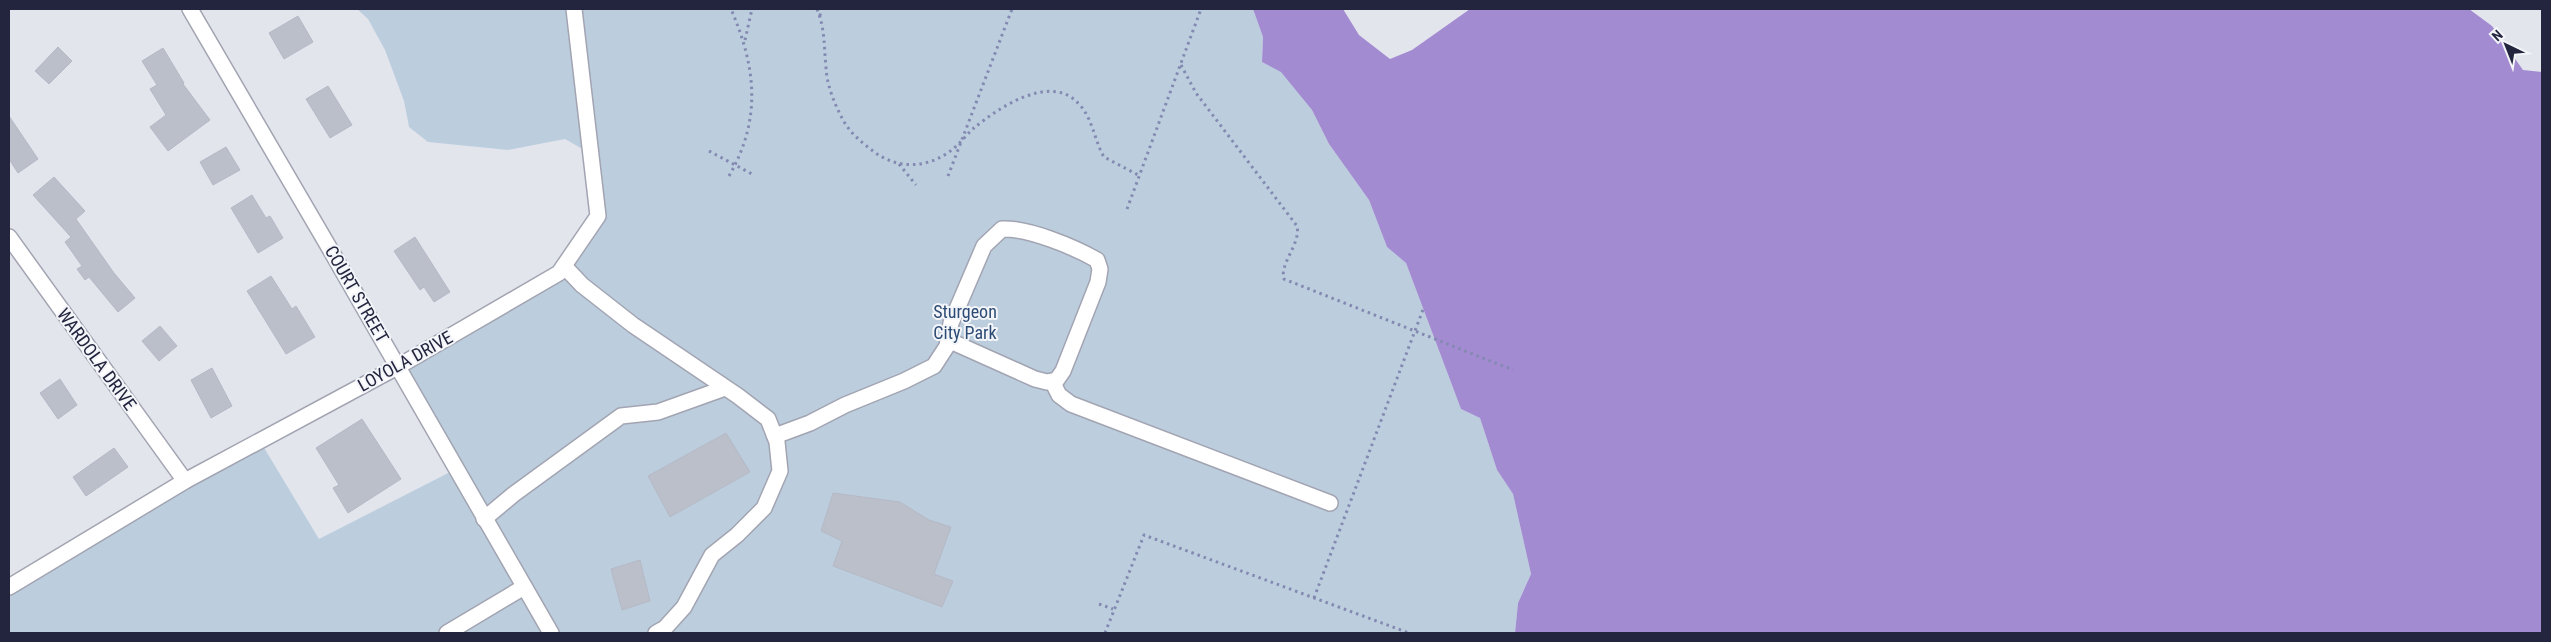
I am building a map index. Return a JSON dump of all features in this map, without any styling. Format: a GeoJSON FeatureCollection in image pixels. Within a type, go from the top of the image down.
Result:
{"type":"FeatureCollection","features":[{"type":"Feature","properties":{"kind":"street","name":"COURT STREET"},"geometry":{"type":"LineString","coordinates":[[190,9],[399,366],[484,519],[551,633]]}},
{"type":"Feature","properties":{"kind":"street","name":"LOYOLA DRIVE"},"geometry":{"type":"LineString","coordinates":[[9,587],[185,481],[399,366],[559,273],[598,216],[574,9]]}},
{"type":"Feature","properties":{"kind":"street"},"geometry":{"type":"LineString","coordinates":[[775,436],[810,423],[845,405],[904,382],[934,366],[947,346],[948,340],[952,323],[984,246],[1002,228],[1016,228],[1086,254],[1097,260],[1100,270],[1098,282],[1063,371],[1056,381],[1052,382],[1035,378],[948,340]]}},
{"type":"Feature","properties":{"kind":"street","name":"WARDOLA DRIVE"},"geometry":{"type":"LineString","coordinates":[[9,237],[185,481]]}},
{"type":"Feature","properties":{"kind":"street"},"geometry":{"type":"LineString","coordinates":[[564,266],[582,285],[633,325],[768,420],[775,436],[780,471],[764,508],[712,555],[684,607],[665,628],[656,633]]}},
{"type":"Feature","properties":{"kind":"street"},"geometry":{"type":"LineString","coordinates":[[1052,382],[1059,395],[1071,404],[1330,503]]}},
{"type":"Feature","properties":{"kind":"street"},"geometry":{"type":"LineString","coordinates":[[484,519],[514,494],[621,416],[658,412],[725,388]]}},
{"type":"Feature","properties":{"kind":"street"},"geometry":{"type":"LineString","coordinates":[[447,633],[524,587]]}},
{"type":"Feature","properties":{"kind":"path"},"geometry":{"type":"LineString","coordinates":[[729,176],[748,134],[753,103],[744,41],[731,9]]}},
{"type":"Feature","properties":{"kind":"path"},"geometry":{"type":"LineString","coordinates":[[744,41],[752,9]]}},
{"type":"Feature","properties":{"kind":"path"},"geometry":{"type":"LineString","coordinates":[[817,9],[823,23],[826,71],[833,99],[842,119],[852,133],[879,156],[899,164],[910,165],[935,160],[950,151],[992,115],[1029,95],[1049,90],[1063,94],[1078,102],[1093,127],[1104,157],[1140,176]]}},
{"type":"Feature","properties":{"kind":"path"},"geometry":{"type":"LineString","coordinates":[[820,16],[821,9]]}},
{"type":"Feature","properties":{"kind":"path"},"geometry":{"type":"LineString","coordinates":[[948,176],[1012,9]]}},
{"type":"Feature","properties":{"kind":"path"},"geometry":{"type":"LineString","coordinates":[[1127,209],[1201,9]]}},
{"type":"Feature","properties":{"kind":"path"},"geometry":{"type":"LineString","coordinates":[[1181,65],[1196,93],[1293,220],[1298,232],[1284,272],[1284,279],[1513,370]]}},
{"type":"Feature","properties":{"kind":"path"},"geometry":{"type":"LineString","coordinates":[[709,151],[752,174]]}},
{"type":"Feature","properties":{"kind":"path"},"geometry":{"type":"LineString","coordinates":[[899,164],[916,185]]}},
{"type":"Feature","properties":{"kind":"path"},"geometry":{"type":"LineString","coordinates":[[1314,598],[1424,307]]}},
{"type":"Feature","properties":{"kind":"path"},"geometry":{"type":"LineString","coordinates":[[1105,633],[1144,535],[1409,633]]}},
{"type":"Feature","properties":{"kind":"path"},"geometry":{"type":"LineString","coordinates":[[1099,604],[1113,609]]}},
{"type":"Feature","properties":{"kind":"green space","name":"Sturgeon City Park"},"geometry":{"type":"Polygon","coordinates":[[[357,9],[1253,9],[1263,37],[1262,62],[1281,71],[1312,110],[1329,144],[1369,200],[1387,247],[1406,263],[1461,409],[1480,418],[1497,470],[1513,494],[1531,574],[1518,603],[1515,633],[9,633],[9,587],[260,441],[319,539],[456,469],[399,366],[559,273],[598,216],[591,154],[565,139],[508,150],[428,142],[409,127],[404,101],[385,50],[368,19],[357,9]]]}},
{"type":"Feature","properties":{"kind":"shaded area"},"geometry":{"type":"Polygon","coordinates":[[[1253,9],[1343,9],[1359,35],[1390,59],[1412,50],[1470,9],[2469,9],[2492,26],[2523,70],[2542,72],[2542,633],[1515,633],[1518,603],[1531,574],[1513,494],[1497,470],[1480,418],[1461,409],[1406,263],[1387,247],[1369,200],[1329,144],[1312,110],[1281,72],[1262,62],[1263,37],[1253,9]]]}},
{"type":"Feature","properties":{"kind":"building"},"geometry":{"type":"Polygon","coordinates":[[[298,16],[313,42],[284,59],[269,33],[298,16]]]}},
{"type":"Feature","properties":{"kind":"building"},"geometry":{"type":"Polygon","coordinates":[[[58,47],[72,61],[49,84],[35,71],[58,47]]]}},
{"type":"Feature","properties":{"kind":"building"},"geometry":{"type":"Polygon","coordinates":[[[163,48],[183,84],[210,120],[168,151],[150,127],[166,115],[150,89],[157,85],[142,61],[163,48]]]}},
{"type":"Feature","properties":{"kind":"building"},"geometry":{"type":"Polygon","coordinates":[[[328,86],[352,125],[330,138],[306,99],[328,86]]]}},
{"type":"Feature","properties":{"kind":"building"},"geometry":{"type":"Polygon","coordinates":[[[9,116],[38,159],[18,173],[9,159],[9,116]]]}},
{"type":"Feature","properties":{"kind":"building"},"geometry":{"type":"Polygon","coordinates":[[[226,147],[240,170],[213,185],[200,162],[226,147]]]}},
{"type":"Feature","properties":{"kind":"building"},"geometry":{"type":"Polygon","coordinates":[[[54,177],[85,211],[76,219],[114,273],[135,298],[118,312],[89,277],[85,280],[77,269],[82,266],[65,242],[71,237],[33,195],[54,177]]]}},
{"type":"Feature","properties":{"kind":"building"},"geometry":{"type":"Polygon","coordinates":[[[252,195],[266,218],[270,216],[283,238],[258,253],[231,208],[252,195]]]}},
{"type":"Feature","properties":{"kind":"building"},"geometry":{"type":"Polygon","coordinates":[[[415,237],[450,292],[434,302],[424,287],[420,290],[394,251],[415,237]]]}},
{"type":"Feature","properties":{"kind":"building"},"geometry":{"type":"Polygon","coordinates":[[[271,276],[292,309],[296,306],[315,337],[286,354],[247,291],[271,276]]]}},
{"type":"Feature","properties":{"kind":"building"},"geometry":{"type":"Polygon","coordinates":[[[160,326],[177,346],[159,361],[142,341],[160,326]]]}},
{"type":"Feature","properties":{"kind":"building"},"geometry":{"type":"Polygon","coordinates":[[[212,368],[232,406],[211,418],[191,380],[212,368]]]}},
{"type":"Feature","properties":{"kind":"building"},"geometry":{"type":"Polygon","coordinates":[[[60,379],[77,405],[58,419],[40,393],[60,379]]]}},
{"type":"Feature","properties":{"kind":"building"},"geometry":{"type":"Polygon","coordinates":[[[362,419],[401,479],[348,513],[333,488],[339,485],[316,448],[362,419]]]}},
{"type":"Feature","properties":{"kind":"building"},"geometry":{"type":"Polygon","coordinates":[[[726,433],[750,472],[670,517],[648,476],[726,433]]]}},
{"type":"Feature","properties":{"kind":"building"},"geometry":{"type":"Polygon","coordinates":[[[114,448],[128,467],[86,496],[73,477],[114,448]]]}},
{"type":"Feature","properties":{"kind":"building"},"geometry":{"type":"Polygon","coordinates":[[[833,493],[900,502],[929,520],[951,527],[934,574],[953,581],[942,607],[833,566],[842,541],[821,531],[833,493]]]}},
{"type":"Feature","properties":{"kind":"building"},"geometry":{"type":"Polygon","coordinates":[[[640,560],[650,601],[622,610],[611,569],[640,560]]]}}]}
